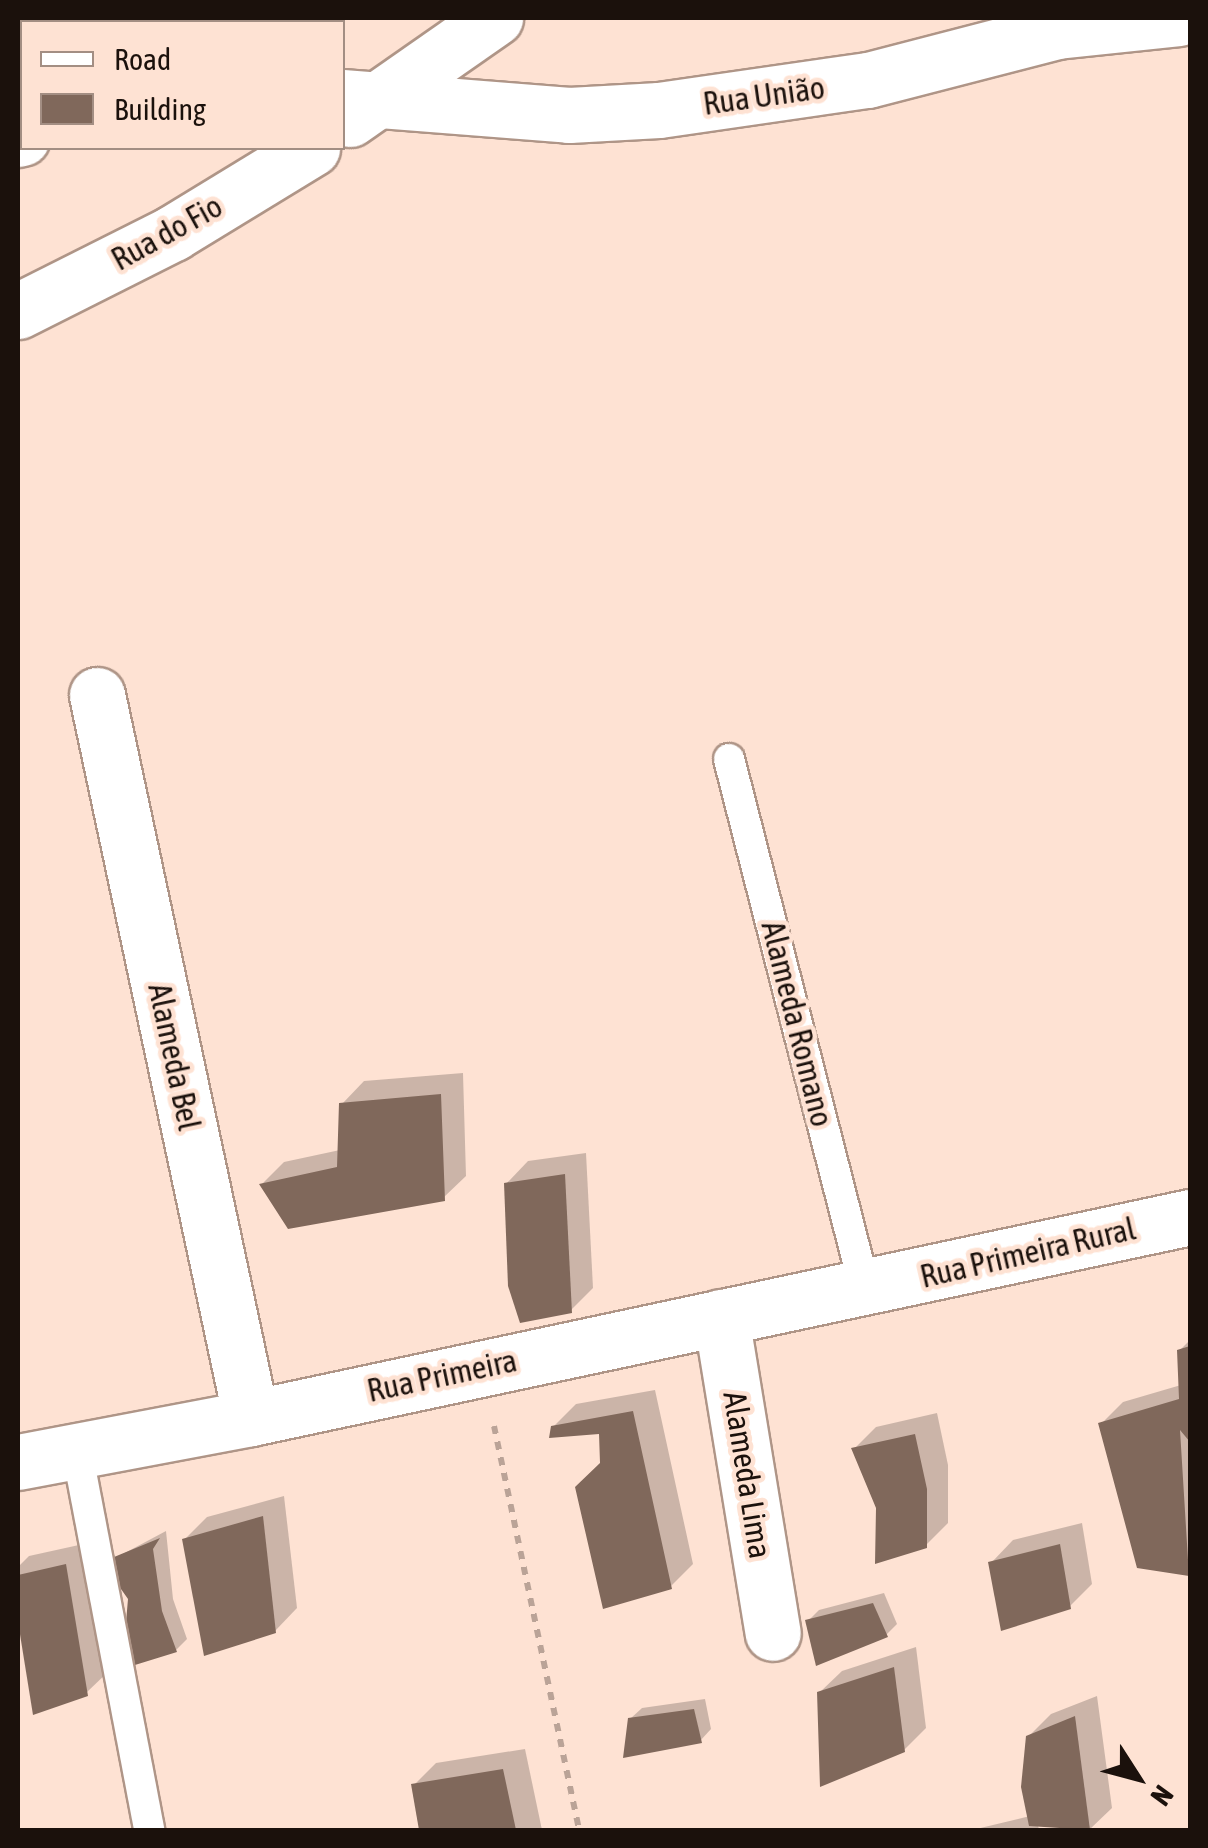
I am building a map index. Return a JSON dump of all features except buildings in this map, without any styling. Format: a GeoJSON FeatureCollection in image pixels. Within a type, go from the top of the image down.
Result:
{"type":"FeatureCollection","features":[{"type":"Feature","properties":{"kind":"street"},"geometry":{"type":"LineString","coordinates":[[354,107],[494,18]]}},
{"type":"Feature","properties":{"kind":"street","name":"Rua União"},"geometry":{"type":"LineString","coordinates":[[354,107],[569,115],[659,110],[868,80],[1058,31],[1178,18]]}},
{"type":"Feature","properties":{"kind":"street","name":"Rua do Fio"},"geometry":{"type":"LineString","coordinates":[[18,311],[173,233],[309,150]]}},
{"type":"Feature","properties":{"kind":"street","name":"Alameda Bel"},"geometry":{"type":"LineString","coordinates":[[97,694],[251,1418]]}},
{"type":"Feature","properties":{"kind":"street","name":"Rua Primeira Rural"},"geometry":{"type":"LineString","coordinates":[[865,1290],[1190,1217]]}},
{"type":"Feature","properties":{"kind":"street","name":"Rua Primeira"},"geometry":{"type":"LineString","coordinates":[[18,1462],[251,1418],[865,1290]]}},
{"type":"Feature","properties":{"kind":"street","name":"Alameda Lima"},"geometry":{"type":"LineString","coordinates":[[721,1318],[773,1634]]}},
{"type":"Feature","properties":{"kind":"lane","name":"Alameda Romano"},"geometry":{"type":"LineString","coordinates":[[729,759],[865,1290]]}},
{"type":"Feature","properties":{"kind":"lane"},"geometry":{"type":"LineString","coordinates":[[77,1450],[149,1830]]}},
{"type":"Feature","properties":{"kind":"path"},"geometry":{"type":"LineString","coordinates":[[481,1367],[579,1830]]}}]}
